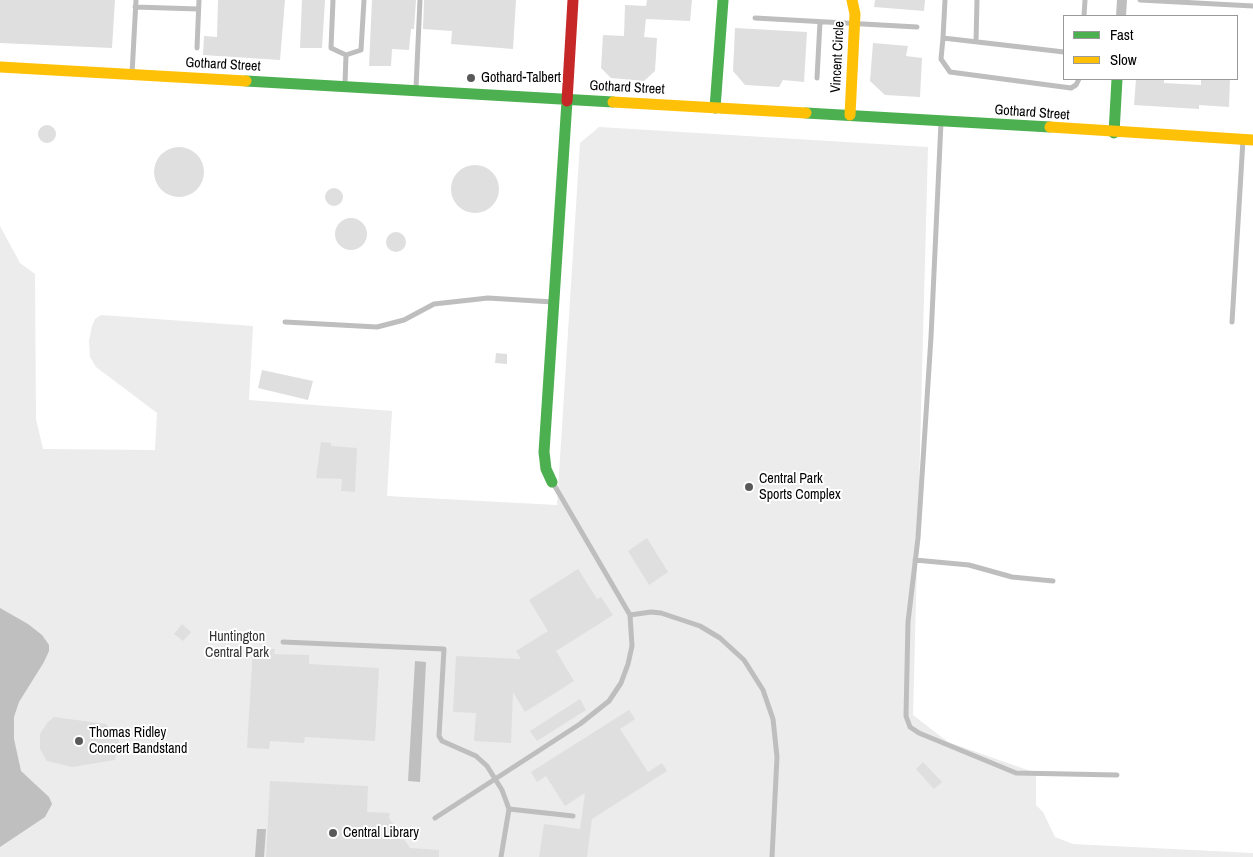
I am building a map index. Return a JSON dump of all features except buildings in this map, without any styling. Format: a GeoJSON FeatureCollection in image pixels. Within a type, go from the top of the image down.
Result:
{"type":"FeatureCollection","features":[{"type":"Feature","properties":{"kind":"street"},"geometry":{"type":"LineString","coordinates":[[552,482],[546,469],[544,452],[573,0]]}},
{"type":"Feature","properties":{"kind":"street"},"geometry":{"type":"LineString","coordinates":[[715,108],[723,0]]}},
{"type":"Feature","properties":{"kind":"street","name":"Vincent Circle"},"geometry":{"type":"LineString","coordinates":[[850,115],[854,24],[852,0]]}},
{"type":"Feature","properties":{"kind":"street"},"geometry":{"type":"LineString","coordinates":[[1121,15],[1122,0]]}},
{"type":"Feature","properties":{"kind":"street","name":"Gothard Street"},"geometry":{"type":"LineString","coordinates":[[0,67],[416,92],[850,115],[1248,140]]}},
{"type":"Feature","properties":{"kind":"street"},"geometry":{"type":"LineString","coordinates":[[1114,133],[1117,80]]}},
{"type":"Feature","properties":{"kind":"lane"},"geometry":{"type":"LineString","coordinates":[[132,75],[136,0]]}},
{"type":"Feature","properties":{"kind":"lane"},"geometry":{"type":"LineString","coordinates":[[197,48],[199,0]]}},
{"type":"Feature","properties":{"kind":"lane"},"geometry":{"type":"LineString","coordinates":[[334,0],[331,48],[346,55],[361,50],[364,0]]}},
{"type":"Feature","properties":{"kind":"lane"},"geometry":{"type":"LineString","coordinates":[[416,92],[420,0]]}},
{"type":"Feature","properties":{"kind":"lane"},"geometry":{"type":"LineString","coordinates":[[945,0],[941,60],[950,72],[1071,88],[1076,85],[1078,80]]}},
{"type":"Feature","properties":{"kind":"lane"},"geometry":{"type":"LineString","coordinates":[[976,42],[977,0]]}},
{"type":"Feature","properties":{"kind":"lane"},"geometry":{"type":"LineString","coordinates":[[1084,15],[1085,0]]}},
{"type":"Feature","properties":{"kind":"lane"},"geometry":{"type":"LineString","coordinates":[[1140,0],[1253,6]]}},
{"type":"Feature","properties":{"kind":"lane"},"geometry":{"type":"LineString","coordinates":[[135,7],[198,9]]}},
{"type":"Feature","properties":{"kind":"lane"},"geometry":{"type":"LineString","coordinates":[[755,18],[917,27]]}},
{"type":"Feature","properties":{"kind":"lane"},"geometry":{"type":"LineString","coordinates":[[817,78],[820,22]]}},
{"type":"Feature","properties":{"kind":"lane"},"geometry":{"type":"LineString","coordinates":[[943,38],[1063,52]]}},
{"type":"Feature","properties":{"kind":"lane"},"geometry":{"type":"LineString","coordinates":[[345,87],[346,55]]}},
{"type":"Feature","properties":{"kind":"lane"},"geometry":{"type":"LineString","coordinates":[[940,121],[930,346],[915,560],[908,622],[905,690],[906,716],[910,727],[919,734],[1016,774],[1117,775]]}},
{"type":"Feature","properties":{"kind":"lane"},"geometry":{"type":"LineString","coordinates":[[1232,322],[1248,140]]}},
{"type":"Feature","properties":{"kind":"lane"},"geometry":{"type":"LineString","coordinates":[[285,322],[378,327],[404,320],[434,304],[488,298],[553,302]]}},
{"type":"Feature","properties":{"kind":"lane"},"geometry":{"type":"LineString","coordinates":[[435,818],[580,724],[609,701],[621,683],[628,664],[632,646],[630,615],[552,482]]}},
{"type":"Feature","properties":{"kind":"lane"},"geometry":{"type":"LineString","coordinates":[[915,560],[969,566],[1012,577],[1053,581]]}},
{"type":"Feature","properties":{"kind":"lane"},"geometry":{"type":"LineString","coordinates":[[630,615],[661,613],[700,626],[720,638],[744,660],[763,690],[773,719],[777,757],[771,845],[772,857]]}},
{"type":"Feature","properties":{"kind":"lane"},"geometry":{"type":"LineString","coordinates":[[282,642],[444,648],[438,736],[442,741],[476,756],[495,779],[510,809],[501,857]]}},
{"type":"Feature","properties":{"kind":"lane"},"geometry":{"type":"LineString","coordinates":[[510,809],[574,816]]}},
{"type":"Feature","properties":{"kind":"green space","name":"Huntington Central Park"},"geometry":{"type":"Polygon","coordinates":[[[599,127],[928,147],[913,715],[948,742],[1036,773],[1036,805],[1043,812],[1055,837],[1073,844],[1253,853],[1253,857],[0,857],[0,226],[20,263],[35,274],[36,419],[43,449],[155,450],[157,413],[96,367],[90,357],[89,341],[92,326],[95,319],[101,315],[253,326],[249,400],[392,411],[387,496],[557,505],[580,143],[599,127]]]}},
{"type":"Feature","properties":{"kind":"shaded area"},"geometry":{"type":"Polygon","coordinates":[[[0,608],[28,624],[42,635],[49,645],[49,651],[44,662],[19,702],[14,717],[14,739],[21,771],[49,797],[52,804],[45,817],[0,847],[0,608]]]}},
{"type":"Feature","properties":{"kind":"shaded area"},"geometry":{"type":"Polygon","coordinates":[[[415,661],[426,662],[420,782],[408,781],[415,661]]]}},
{"type":"Feature","properties":{"kind":"shaded area"},"geometry":{"type":"Polygon","coordinates":[[[257,829],[266,829],[264,857],[255,857],[257,829]]]}},
{"type":"Feature","properties":{"kind":"traffic: fast"},"geometry":{"type":"LineString","coordinates":[[715,108],[723,0]]}},
{"type":"Feature","properties":{"kind":"traffic: fast"},"geometry":{"type":"LineString","coordinates":[[1114,133],[1117,80]]}},
{"type":"Feature","properties":{"kind":"traffic: fast"},"geometry":{"type":"LineString","coordinates":[[246,81],[613,102]]}},
{"type":"Feature","properties":{"kind":"traffic: fast"},"geometry":{"type":"LineString","coordinates":[[552,482],[546,469],[544,452],[567,101]]}},
{"type":"Feature","properties":{"kind":"traffic: fast"},"geometry":{"type":"LineString","coordinates":[[806,113],[1050,127]]}},
{"type":"Feature","properties":{"kind":"traffic: slow"},"geometry":{"type":"LineString","coordinates":[[850,115],[855,14],[852,0]]}},
{"type":"Feature","properties":{"kind":"traffic: slow"},"geometry":{"type":"LineString","coordinates":[[0,67],[246,81]]}},
{"type":"Feature","properties":{"kind":"traffic: slow"},"geometry":{"type":"LineString","coordinates":[[613,102],[806,113]]}},
{"type":"Feature","properties":{"kind":"traffic: slow"},"geometry":{"type":"LineString","coordinates":[[1050,127],[1253,140]]}},
{"type":"Feature","properties":{"kind":"traffic: jam"},"geometry":{"type":"LineString","coordinates":[[567,101],[573,0]]}},
{"type":"Feature","properties":{"kind":"place","name":"Gothard-Talbert"},"geometry":{"type":"Point","coordinates":[471,78]}},
{"type":"Feature","properties":{"kind":"place","name":"Central Park Sports Complex"},"geometry":{"type":"Point","coordinates":[749,487]}},
{"type":"Feature","properties":{"kind":"place","name":"Thomas Ridley Concert Bandstand"},"geometry":{"type":"Point","coordinates":[79,741]}},
{"type":"Feature","properties":{"kind":"place","name":"Central Library"},"geometry":{"type":"Point","coordinates":[333,833]}}]}
